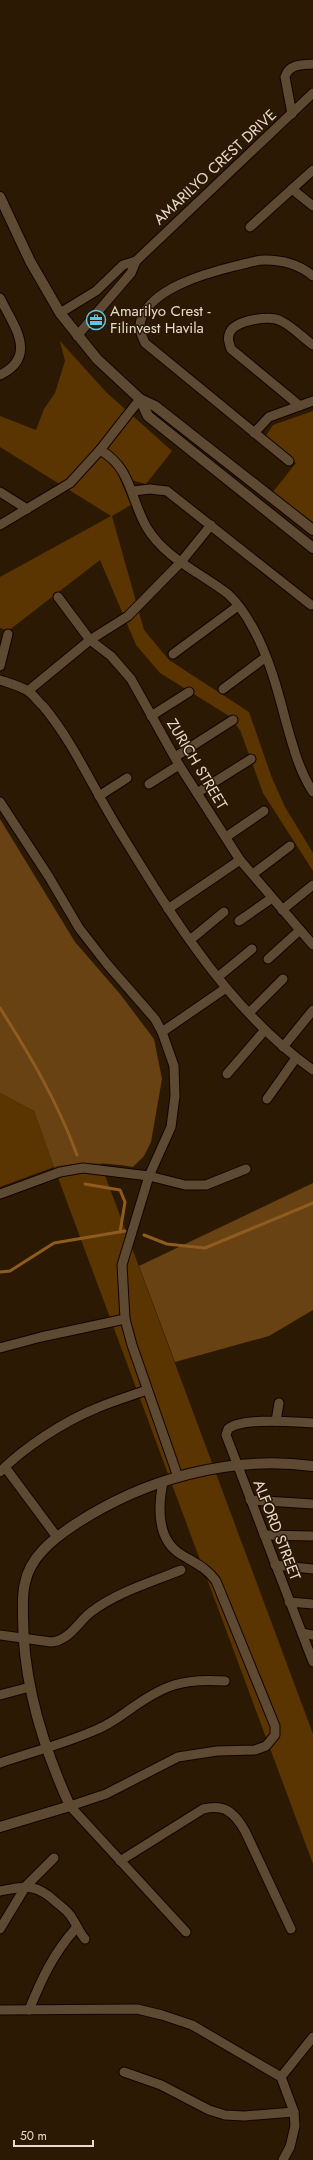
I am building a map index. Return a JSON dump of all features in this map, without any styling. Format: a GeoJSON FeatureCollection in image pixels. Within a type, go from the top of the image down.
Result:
{"type":"FeatureCollection","features":[{"type":"Feature","properties":{"kind":"street"},"geometry":{"type":"LineString","coordinates":[[292,114],[285,77],[287,71],[292,66],[313,64]]}},
{"type":"Feature","properties":{"kind":"street","name":"AMARILYO CREST DRIVE"},"geometry":{"type":"LineString","coordinates":[[77,336],[131,273],[136,261],[313,93]]}},
{"type":"Feature","properties":{"kind":"street"},"geometry":{"type":"LineString","coordinates":[[250,227],[313,170]]}},
{"type":"Feature","properties":{"kind":"street"},"geometry":{"type":"LineString","coordinates":[[292,189],[313,206]]}},
{"type":"Feature","properties":{"kind":"street"},"geometry":{"type":"LineString","coordinates":[[0,197],[30,261],[60,313],[97,359],[140,399],[155,406],[313,530]]}},
{"type":"Feature","properties":{"kind":"street"},"geometry":{"type":"LineString","coordinates":[[289,461],[145,343],[140,329],[141,319],[162,294],[204,274],[265,260],[290,263],[313,276]]}},
{"type":"Feature","properties":{"kind":"street","name":"AMARILYO CREST DRIVE"},"geometry":{"type":"LineString","coordinates":[[60,313],[96,291],[123,265],[136,261]]}},
{"type":"Feature","properties":{"kind":"street"},"geometry":{"type":"LineString","coordinates":[[0,298],[21,342],[20,358],[11,369],[0,375]]}},
{"type":"Feature","properties":{"kind":"street"},"geometry":{"type":"LineString","coordinates":[[300,406],[231,349],[228,340],[230,331],[236,324],[266,318],[281,320],[313,345]]}},
{"type":"Feature","properties":{"kind":"street"},"geometry":{"type":"LineString","coordinates":[[0,525],[70,483],[100,450],[140,399]]}},
{"type":"Feature","properties":{"kind":"street"},"geometry":{"type":"LineString","coordinates":[[140,399],[148,416],[313,548]]}},
{"type":"Feature","properties":{"kind":"street"},"geometry":{"type":"LineString","coordinates":[[254,433],[269,417],[313,401]]}},
{"type":"Feature","properties":{"kind":"street"},"geometry":{"type":"LineString","coordinates":[[100,450],[112,457],[120,467],[133,492],[147,528],[166,550],[229,596],[253,628],[266,657],[296,759],[313,792]]}},
{"type":"Feature","properties":{"kind":"street"},"geometry":{"type":"LineString","coordinates":[[133,492],[150,489],[167,491],[312,605]]}},
{"type":"Feature","properties":{"kind":"street"},"geometry":{"type":"LineString","coordinates":[[0,492],[27,509]]}},
{"type":"Feature","properties":{"kind":"street"},"geometry":{"type":"LineString","coordinates":[[28,691],[90,640],[128,616],[181,562],[211,525]]}},
{"type":"Feature","properties":{"kind":"street","name":"ZURICH STREET"},"geometry":{"type":"LineString","coordinates":[[58,597],[90,640],[111,656],[132,679],[177,761],[240,860],[313,944]]}},
{"type":"Feature","properties":{"kind":"street"},"geometry":{"type":"LineString","coordinates":[[173,654],[238,606]]}},
{"type":"Feature","properties":{"kind":"street"},"geometry":{"type":"LineString","coordinates":[[0,666],[8,634]]}},
{"type":"Feature","properties":{"kind":"street"},"geometry":{"type":"LineString","coordinates":[[223,689],[266,657]]}},
{"type":"Feature","properties":{"kind":"street"},"geometry":{"type":"LineString","coordinates":[[0,680],[28,691],[50,715],[168,908],[190,940],[226,988],[265,1030],[296,1058],[313,1070]]}},
{"type":"Feature","properties":{"kind":"street"},"geometry":{"type":"LineString","coordinates":[[152,716],[189,692]]}},
{"type":"Feature","properties":{"kind":"street"},"geometry":{"type":"LineString","coordinates":[[148,784],[233,720]]}},
{"type":"Feature","properties":{"kind":"street"},"geometry":{"type":"LineString","coordinates":[[197,793],[251,759]]}},
{"type":"Feature","properties":{"kind":"street"},"geometry":{"type":"LineString","coordinates":[[99,796],[127,778]]}},
{"type":"Feature","properties":{"kind":"street"},"geometry":{"type":"LineString","coordinates":[[0,802],[50,877],[79,928],[107,964],[146,1007],[162,1032],[174,1066],[175,1096],[171,1127],[149,1176],[122,1265],[125,1319],[147,1390],[178,1477]]}},
{"type":"Feature","properties":{"kind":"street"},"geometry":{"type":"LineString","coordinates":[[226,837],[264,811]]}},
{"type":"Feature","properties":{"kind":"street"},"geometry":{"type":"LineString","coordinates":[[253,874],[290,846]]}},
{"type":"Feature","properties":{"kind":"street"},"geometry":{"type":"LineString","coordinates":[[168,908],[240,860]]}},
{"type":"Feature","properties":{"kind":"street"},"geometry":{"type":"LineString","coordinates":[[282,910],[313,885]]}},
{"type":"Feature","properties":{"kind":"street"},"geometry":{"type":"LineString","coordinates":[[239,921],[272,898]]}},
{"type":"Feature","properties":{"kind":"street"},"geometry":{"type":"LineString","coordinates":[[190,940],[224,912]]}},
{"type":"Feature","properties":{"kind":"street"},"geometry":{"type":"LineString","coordinates":[[268,959],[300,930]]}},
{"type":"Feature","properties":{"kind":"street"},"geometry":{"type":"LineString","coordinates":[[218,977],[252,949]]}},
{"type":"Feature","properties":{"kind":"street"},"geometry":{"type":"LineString","coordinates":[[249,1013],[283,979]]}},
{"type":"Feature","properties":{"kind":"street"},"geometry":{"type":"LineString","coordinates":[[162,1032],[226,988]]}},
{"type":"Feature","properties":{"kind":"street"},"geometry":{"type":"LineString","coordinates":[[283,1047],[313,1010]]}},
{"type":"Feature","properties":{"kind":"street"},"geometry":{"type":"LineString","coordinates":[[227,1074],[265,1030]]}},
{"type":"Feature","properties":{"kind":"street"},"geometry":{"type":"LineString","coordinates":[[267,1099],[296,1058]]}},
{"type":"Feature","properties":{"kind":"street"},"geometry":{"type":"LineString","coordinates":[[0,1194],[60,1172],[83,1168],[149,1176],[185,1185],[206,1185],[246,1169]]}},
{"type":"Feature","properties":{"kind":"street"},"geometry":{"type":"LineString","coordinates":[[0,1348],[41,1337],[125,1319]]}},
{"type":"Feature","properties":{"kind":"street"},"geometry":{"type":"LineString","coordinates":[[57,1536],[3,1469],[43,1438],[72,1420],[96,1408],[147,1390]]}},
{"type":"Feature","properties":{"kind":"street"},"geometry":{"type":"LineString","coordinates":[[279,1403],[276,1421],[313,1424]]}},
{"type":"Feature","properties":{"kind":"street","name":"ALFORD STREET"},"geometry":{"type":"LineString","coordinates":[[276,1421],[236,1424],[228,1429],[228,1441],[313,1662]]}},
{"type":"Feature","properties":{"kind":"street"},"geometry":{"type":"LineString","coordinates":[[186,1932],[70,1806],[47,1747],[30,1687],[23,1637],[24,1583],[38,1556],[57,1536],[97,1510],[133,1492],[178,1477],[237,1466],[267,1464],[313,1466]]}},
{"type":"Feature","properties":{"kind":"street"},"geometry":{"type":"LineString","coordinates":[[0,1826],[106,1794],[178,1757],[217,1751],[255,1750],[266,1746],[275,1735],[276,1726],[216,1581],[210,1572],[174,1549],[163,1534],[160,1505],[163,1482]]}},
{"type":"Feature","properties":{"kind":"street"},"geometry":{"type":"LineString","coordinates":[[250,1500],[313,1504]]}},
{"type":"Feature","properties":{"kind":"street"},"geometry":{"type":"LineString","coordinates":[[264,1535],[313,1536]]}},
{"type":"Feature","properties":{"kind":"street"},"geometry":{"type":"LineString","coordinates":[[275,1565],[313,1569]]}},
{"type":"Feature","properties":{"kind":"street"},"geometry":{"type":"LineString","coordinates":[[0,1635],[59,1642],[93,1610],[129,1591],[181,1570]]}},
{"type":"Feature","properties":{"kind":"street"},"geometry":{"type":"LineString","coordinates":[[289,1602],[313,1604]]}},
{"type":"Feature","properties":{"kind":"street"},"geometry":{"type":"LineString","coordinates":[[302,1633],[313,1635]]}},
{"type":"Feature","properties":{"kind":"street"},"geometry":{"type":"LineString","coordinates":[[0,1763],[97,1730],[115,1721],[163,1688],[182,1682],[199,1679],[225,1681]]}},
{"type":"Feature","properties":{"kind":"street"},"geometry":{"type":"LineString","coordinates":[[0,1695],[30,1687]]}},
{"type":"Feature","properties":{"kind":"street"},"geometry":{"type":"LineString","coordinates":[[120,1861],[202,1809],[214,1806],[228,1810],[237,1817],[245,1831],[291,1929]]}},
{"type":"Feature","properties":{"kind":"street"},"geometry":{"type":"LineString","coordinates":[[0,1929],[26,1886],[54,1858]]}},
{"type":"Feature","properties":{"kind":"street"},"geometry":{"type":"LineString","coordinates":[[0,1891],[26,1886],[36,1888],[47,1893],[72,1916],[76,1928],[85,1939]]}},
{"type":"Feature","properties":{"kind":"street"},"geometry":{"type":"LineString","coordinates":[[29,2010],[44,1974],[58,1948],[76,1928]]}},
{"type":"Feature","properties":{"kind":"street"},"geometry":{"type":"LineString","coordinates":[[0,2010],[137,2009],[162,2015],[192,2025],[281,2077],[294,2112],[295,2126],[290,2148],[283,2160]]}},
{"type":"Feature","properties":{"kind":"street"},"geometry":{"type":"LineString","coordinates":[[281,2077],[313,2037]]}},
{"type":"Feature","properties":{"kind":"street"},"geometry":{"type":"LineString","coordinates":[[124,2072],[161,2085],[209,2110],[225,2114],[244,2116],[294,2112]]}},
{"type":"Feature","properties":{"kind":"shaded area"},"geometry":{"type":"Polygon","coordinates":[[[60,341],[106,392],[172,451],[146,484],[119,477],[131,505],[112,516],[144,630],[169,660],[249,712],[272,778],[285,807],[313,853],[313,871],[263,793],[240,730],[229,716],[160,673],[136,645],[100,560],[8,631],[0,628],[0,577],[111,516],[0,447],[0,416],[36,430],[44,409],[55,393],[65,361],[60,341]]]}},
{"type":"Feature","properties":{"kind":"shaded area"},"geometry":{"type":"Polygon","coordinates":[[[313,411],[313,525],[272,493],[296,463],[265,437],[273,425],[313,411]]]}},
{"type":"Feature","properties":{"kind":"shaded area"},"geometry":{"type":"Polygon","coordinates":[[[0,819],[75,942],[120,994],[154,1039],[162,1079],[151,1142],[144,1156],[133,1167],[93,1163],[54,1167],[34,1111],[0,1093],[0,819]]]}},
{"type":"Feature","properties":{"kind":"shaded area"},"geometry":{"type":"Polygon","coordinates":[[[0,1093],[34,1111],[54,1167],[0,1187],[0,1093]]]}},
{"type":"Feature","properties":{"kind":"shaded area"},"geometry":{"type":"Polygon","coordinates":[[[81,1162],[100,1162],[313,1734],[313,1864],[54,1167],[81,1162]]]}},
{"type":"Feature","properties":{"kind":"shaded area"},"geometry":{"type":"Polygon","coordinates":[[[313,1183],[313,1310],[269,1336],[175,1362],[139,1266],[313,1183]]]}},
{"type":"Feature","properties":{"kind":"waterway"},"geometry":{"type":"LineString","coordinates":[[0,1008],[43,1080],[77,1155]]}},
{"type":"Feature","properties":{"kind":"waterway"},"geometry":{"type":"LineString","coordinates":[[85,1184],[120,1190],[125,1202],[120,1232]]}},
{"type":"Feature","properties":{"kind":"waterway"},"geometry":{"type":"LineString","coordinates":[[144,1235],[167,1244],[205,1248],[313,1203]]}},
{"type":"Feature","properties":{"kind":"waterway"},"geometry":{"type":"LineString","coordinates":[[0,1272],[10,1271],[54,1243],[125,1231]]}},
{"type":"Feature","properties":{"kind":"place","name":"Amarilyo Crest - Filinvest Havila"},"geometry":{"type":"Point","coordinates":[96,320]}}]}
